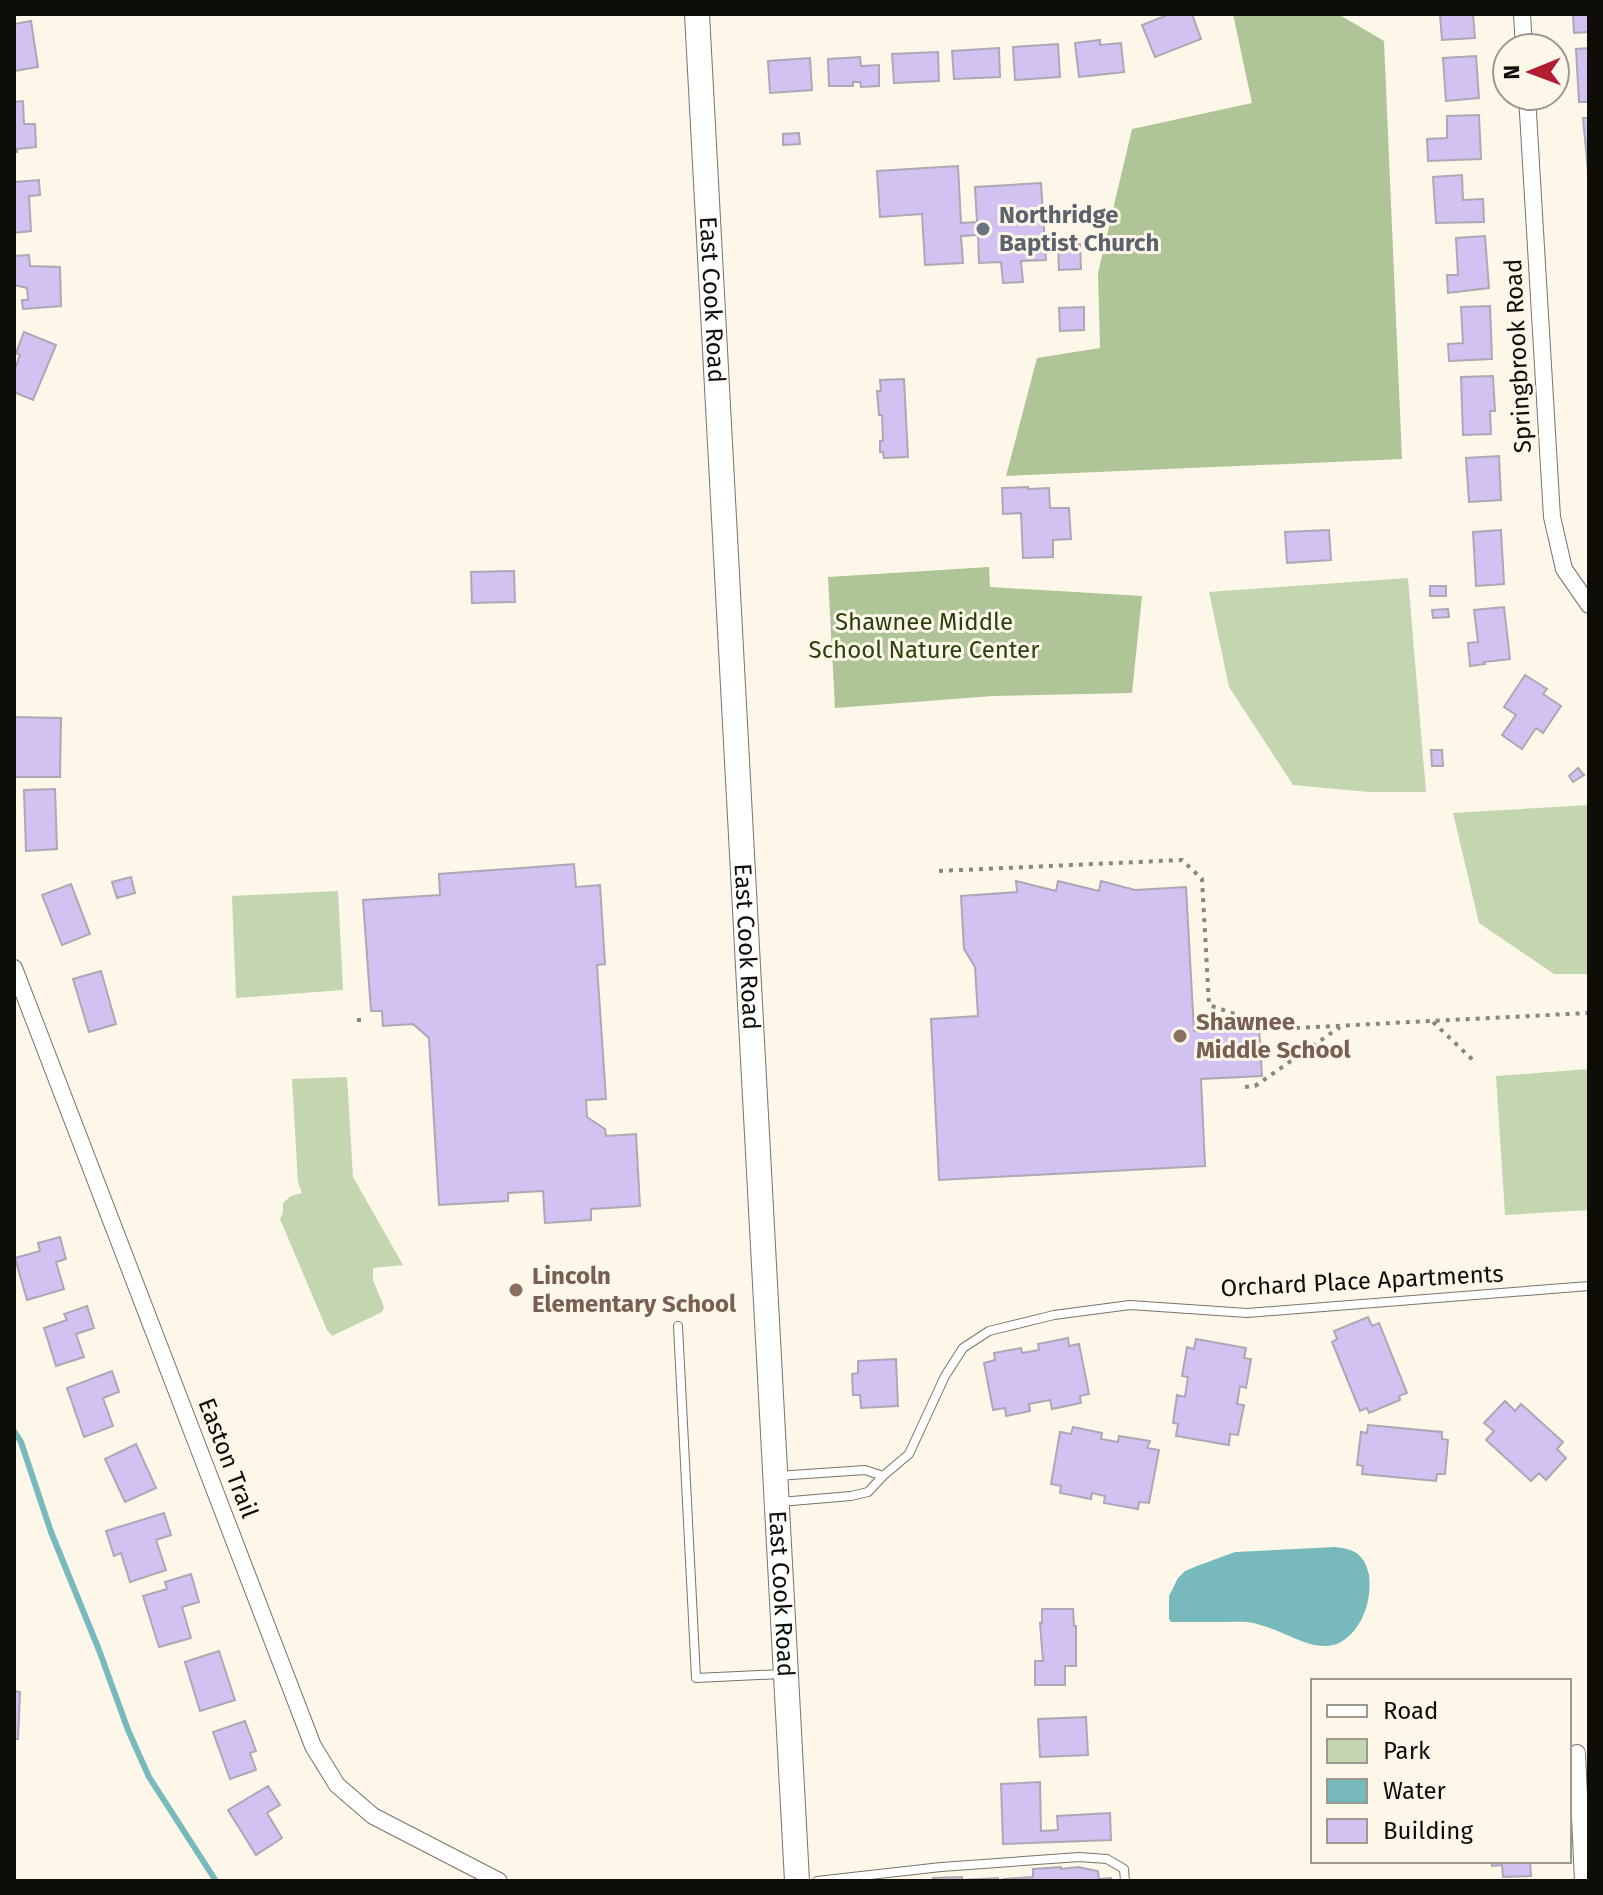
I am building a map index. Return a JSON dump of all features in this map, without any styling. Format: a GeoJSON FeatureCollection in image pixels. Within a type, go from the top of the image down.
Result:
{"type":"FeatureCollection","features":[{"type":"Feature","properties":{"kind":"main road","name":"East Cook Road"},"geometry":{"type":"LineString","coordinates":[[697,14],[797,1881]]}},
{"type":"Feature","properties":{"kind":"street","name":"Springbrook Road"},"geometry":{"type":"LineString","coordinates":[[1528,112],[1552,517],[1564,569],[1589,605]]}},
{"type":"Feature","properties":{"kind":"street","name":"Easton Trail"},"geometry":{"type":"LineString","coordinates":[[14,969],[313,1746],[337,1785],[373,1816],[499,1881]]}},
{"type":"Feature","properties":{"kind":"street"},"geometry":{"type":"LineString","coordinates":[[1577,1753],[1585,1879]]}},
{"type":"Feature","properties":{"kind":"lane","name":"Orchard Place Apartments"},"geometry":{"type":"LineString","coordinates":[[777,1502],[868,1492],[909,1454],[945,1376],[963,1348],[989,1331],[1054,1315],[1130,1305],[1247,1313],[1589,1286]]}},
{"type":"Feature","properties":{"kind":"lane"},"geometry":{"type":"LineString","coordinates":[[678,1326],[696,1678],[786,1674]]}},
{"type":"Feature","properties":{"kind":"lane"},"geometry":{"type":"LineString","coordinates":[[775,1476],[865,1470],[883,1476]]}},
{"type":"Feature","properties":{"kind":"lane"},"geometry":{"type":"LineString","coordinates":[[817,1881],[941,1867],[1079,1857],[1107,1859],[1124,1869],[1125,1881]]}},
{"type":"Feature","properties":{"kind":"path"},"geometry":{"type":"LineString","coordinates":[[939,871],[1182,860],[1202,879],[1209,1005],[1255,1021],[1287,1020],[1295,1028],[1589,1012]]}},
{"type":"Feature","properties":{"kind":"path"},"geometry":{"type":"LineString","coordinates":[[1432,1021],[1475,1062]]}},
{"type":"Feature","properties":{"kind":"path"},"geometry":{"type":"LineString","coordinates":[[1245,1087],[1255,1086],[1342,1026]]}},
{"type":"Feature","properties":{"kind":"green space"},"geometry":{"type":"Polygon","coordinates":[[[1233,14],[1338,14],[1384,41],[1402,459],[1006,476],[1037,358],[1100,348],[1098,273],[1132,129],[1252,103],[1233,14]]]}},
{"type":"Feature","properties":{"kind":"green space","name":"Shawnee Middle School Nature Center"},"geometry":{"type":"Polygon","coordinates":[[[989,567],[990,587],[1142,596],[1132,693],[993,696],[835,708],[828,577],[989,567]]]}},
{"type":"Feature","properties":{"kind":"green space"},"geometry":{"type":"Polygon","coordinates":[[[1408,578],[1426,792],[1369,792],[1293,785],[1229,687],[1209,592],[1408,578]]]}},
{"type":"Feature","properties":{"kind":"green space"},"geometry":{"type":"Polygon","coordinates":[[[1589,805],[1589,974],[1554,974],[1479,923],[1453,813],[1589,805]]]}},
{"type":"Feature","properties":{"kind":"green space"},"geometry":{"type":"Polygon","coordinates":[[[338,891],[343,990],[236,998],[232,896],[338,891]]]}},
{"type":"Feature","properties":{"kind":"green space"},"geometry":{"type":"Polygon","coordinates":[[[1589,1069],[1589,1210],[1505,1215],[1496,1076],[1589,1069]]]}},
{"type":"Feature","properties":{"kind":"green space"},"geometry":{"type":"Polygon","coordinates":[[[347,1077],[353,1177],[403,1265],[373,1268],[373,1280],[384,1307],[382,1312],[332,1336],[280,1219],[283,1203],[291,1196],[302,1193],[298,1182],[292,1079],[347,1077]]]}},
{"type":"Feature","properties":{"kind":"water"},"geometry":{"type":"Polygon","coordinates":[[[1335,1547],[1353,1551],[1362,1558],[1370,1581],[1367,1605],[1360,1622],[1349,1636],[1337,1644],[1312,1644],[1250,1622],[1171,1622],[1169,1619],[1169,1596],[1185,1571],[1235,1552],[1335,1547]]]}},
{"type":"Feature","properties":{"kind":"building"},"geometry":{"type":"Polygon","coordinates":[[[1170,14],[1192,14],[1201,39],[1155,57],[1142,25],[1170,14]]]}},
{"type":"Feature","properties":{"kind":"building"},"geometry":{"type":"Polygon","coordinates":[[[1440,14],[1473,14],[1475,38],[1442,40],[1440,14]]]}},
{"type":"Feature","properties":{"kind":"building"},"geometry":{"type":"Polygon","coordinates":[[[1573,14],[1589,14],[1589,32],[1574,33],[1573,14]]]}},
{"type":"Feature","properties":{"kind":"building"},"geometry":{"type":"Polygon","coordinates":[[[31,21],[38,67],[14,71],[14,24],[31,21]]]}},
{"type":"Feature","properties":{"kind":"building"},"geometry":{"type":"Polygon","coordinates":[[[1100,40],[1100,45],[1121,43],[1124,72],[1079,77],[1075,43],[1100,40]]]}},
{"type":"Feature","properties":{"kind":"building"},"geometry":{"type":"Polygon","coordinates":[[[1058,44],[1060,77],[1015,80],[1013,47],[1058,44]]]}},
{"type":"Feature","properties":{"kind":"building"},"geometry":{"type":"Polygon","coordinates":[[[999,48],[1000,77],[954,79],[952,51],[999,48]]]}},
{"type":"Feature","properties":{"kind":"building"},"geometry":{"type":"Polygon","coordinates":[[[1589,48],[1589,102],[1579,102],[1576,49],[1589,48]]]}},
{"type":"Feature","properties":{"kind":"building"},"geometry":{"type":"Polygon","coordinates":[[[938,52],[939,81],[894,83],[892,54],[938,52]]]}},
{"type":"Feature","properties":{"kind":"building"},"geometry":{"type":"Polygon","coordinates":[[[1476,56],[1479,98],[1446,101],[1443,58],[1476,56]]]}},
{"type":"Feature","properties":{"kind":"building"},"geometry":{"type":"Polygon","coordinates":[[[860,57],[861,66],[879,65],[879,86],[861,87],[860,82],[853,82],[853,86],[829,86],[828,59],[860,57]]]}},
{"type":"Feature","properties":{"kind":"building"},"geometry":{"type":"Polygon","coordinates":[[[810,58],[812,90],[770,93],[768,61],[810,58]]]}},
{"type":"Feature","properties":{"kind":"building"},"geometry":{"type":"Polygon","coordinates":[[[23,101],[24,124],[35,124],[36,147],[14,152],[14,102],[23,101]]]}},
{"type":"Feature","properties":{"kind":"building"},"geometry":{"type":"Polygon","coordinates":[[[1479,115],[1481,159],[1428,161],[1427,139],[1447,138],[1447,116],[1479,115]]]}},
{"type":"Feature","properties":{"kind":"building"},"geometry":{"type":"Polygon","coordinates":[[[1583,118],[1589,118],[1589,171],[1588,171],[1583,118]]]}},
{"type":"Feature","properties":{"kind":"building"},"geometry":{"type":"Polygon","coordinates":[[[799,133],[800,144],[783,145],[783,134],[799,133]]]}},
{"type":"Feature","properties":{"kind":"building","name":"Northridge Baptist Church"},"geometry":{"type":"Polygon","coordinates":[[[958,166],[961,223],[977,222],[975,187],[1041,183],[1046,260],[1021,261],[1023,282],[1003,283],[1001,262],[979,263],[978,235],[961,236],[963,263],[925,265],[922,214],[880,217],[877,171],[958,166]]]}},
{"type":"Feature","properties":{"kind":"building"},"geometry":{"type":"Polygon","coordinates":[[[1462,175],[1463,200],[1483,199],[1484,222],[1436,223],[1433,177],[1462,175]]]}},
{"type":"Feature","properties":{"kind":"building"},"geometry":{"type":"Polygon","coordinates":[[[39,180],[40,195],[29,196],[31,231],[14,233],[14,182],[39,180]]]}},
{"type":"Feature","properties":{"kind":"building"},"geometry":{"type":"Polygon","coordinates":[[[1485,236],[1489,288],[1448,293],[1447,275],[1458,275],[1456,238],[1485,236]]]}},
{"type":"Feature","properties":{"kind":"building"},"geometry":{"type":"Polygon","coordinates":[[[1080,244],[1081,269],[1059,270],[1058,245],[1080,244]]]}},
{"type":"Feature","properties":{"kind":"building"},"geometry":{"type":"Polygon","coordinates":[[[29,255],[30,266],[60,267],[61,306],[23,309],[22,300],[28,300],[27,288],[14,285],[14,256],[29,255]]]}},
{"type":"Feature","properties":{"kind":"building"},"geometry":{"type":"Polygon","coordinates":[[[1490,306],[1492,359],[1449,361],[1448,344],[1463,343],[1461,307],[1490,306]]]}},
{"type":"Feature","properties":{"kind":"building"},"geometry":{"type":"Polygon","coordinates":[[[1084,307],[1084,330],[1060,331],[1059,308],[1084,307]]]}},
{"type":"Feature","properties":{"kind":"building"},"geometry":{"type":"Polygon","coordinates":[[[24,332],[56,345],[33,400],[14,392],[14,371],[20,355],[16,353],[24,332]]]}},
{"type":"Feature","properties":{"kind":"building"},"geometry":{"type":"Polygon","coordinates":[[[1493,376],[1495,411],[1490,411],[1491,434],[1463,435],[1461,377],[1493,376]]]}},
{"type":"Feature","properties":{"kind":"building"},"geometry":{"type":"Polygon","coordinates":[[[904,379],[908,457],[884,458],[883,452],[880,452],[880,441],[883,441],[882,415],[879,415],[877,391],[881,391],[880,380],[904,379]]]}},
{"type":"Feature","properties":{"kind":"building"},"geometry":{"type":"Polygon","coordinates":[[[1499,456],[1501,500],[1469,502],[1466,458],[1499,456]]]}},
{"type":"Feature","properties":{"kind":"building"},"geometry":{"type":"Polygon","coordinates":[[[1002,488],[1049,488],[1050,508],[1069,508],[1071,539],[1053,540],[1053,557],[1023,558],[1021,513],[1003,514],[1002,488]]]}},
{"type":"Feature","properties":{"kind":"building"},"geometry":{"type":"Polygon","coordinates":[[[1329,530],[1331,560],[1287,563],[1285,532],[1329,530]]]}},
{"type":"Feature","properties":{"kind":"building"},"geometry":{"type":"Polygon","coordinates":[[[1501,530],[1504,584],[1476,586],[1473,532],[1501,530]]]}},
{"type":"Feature","properties":{"kind":"building"},"geometry":{"type":"Polygon","coordinates":[[[514,571],[515,602],[472,603],[471,572],[514,571]]]}},
{"type":"Feature","properties":{"kind":"building"},"geometry":{"type":"Polygon","coordinates":[[[1430,586],[1446,586],[1446,596],[1430,596],[1430,586]]]}},
{"type":"Feature","properties":{"kind":"building"},"geometry":{"type":"Polygon","coordinates":[[[1504,607],[1510,659],[1470,666],[1468,643],[1478,642],[1474,610],[1504,607]]]}},
{"type":"Feature","properties":{"kind":"building"},"geometry":{"type":"Polygon","coordinates":[[[1448,609],[1449,617],[1433,618],[1432,610],[1448,609]]]}},
{"type":"Feature","properties":{"kind":"building"},"geometry":{"type":"Polygon","coordinates":[[[1525,675],[1547,689],[1543,694],[1561,706],[1543,733],[1536,728],[1522,749],[1502,735],[1516,715],[1504,707],[1525,675]]]}},
{"type":"Feature","properties":{"kind":"building"},"geometry":{"type":"Polygon","coordinates":[[[14,717],[61,718],[60,777],[14,777],[14,717]]]}},
{"type":"Feature","properties":{"kind":"building"},"geometry":{"type":"Polygon","coordinates":[[[1431,750],[1442,750],[1443,766],[1432,766],[1431,750]]]}},
{"type":"Feature","properties":{"kind":"building"},"geometry":{"type":"Polygon","coordinates":[[[1578,768],[1584,775],[1573,782],[1569,776],[1578,768]]]}},
{"type":"Feature","properties":{"kind":"building"},"geometry":{"type":"Polygon","coordinates":[[[55,789],[57,849],[26,851],[24,790],[55,789]]]}},
{"type":"Feature","properties":{"kind":"building","name":"Lincoln Elementary School"},"geometry":{"type":"Polygon","coordinates":[[[574,864],[576,887],[600,885],[605,964],[597,965],[606,1099],[586,1100],[587,1117],[605,1129],[606,1136],[636,1134],[640,1206],[591,1209],[591,1220],[545,1223],[543,1191],[508,1193],[508,1201],[439,1205],[429,1038],[413,1024],[383,1026],[382,1011],[371,1011],[363,900],[440,895],[439,874],[574,864]]]}},
{"type":"Feature","properties":{"kind":"building"},"geometry":{"type":"Polygon","coordinates":[[[131,877],[135,893],[117,898],[112,882],[131,877]]]}},
{"type":"Feature","properties":{"kind":"building"},"geometry":{"type":"Polygon","coordinates":[[[1016,881],[1056,891],[1058,881],[1099,891],[1101,881],[1135,890],[1186,887],[1194,1031],[1259,1027],[1262,1076],[1201,1079],[1205,1166],[939,1180],[931,1019],[978,1016],[975,967],[964,949],[961,896],[1017,892],[1016,881]]]}},
{"type":"Feature","properties":{"kind":"building"},"geometry":{"type":"Polygon","coordinates":[[[71,884],[90,934],[62,945],[42,895],[71,884]]]}},
{"type":"Feature","properties":{"kind":"building"},"geometry":{"type":"Polygon","coordinates":[[[101,971],[116,1024],[89,1032],[73,979],[101,971]]]}},
{"type":"Feature","properties":{"kind":"building"},"geometry":{"type":"Polygon","coordinates":[[[60,1237],[66,1259],[56,1262],[64,1289],[27,1300],[15,1258],[40,1251],[38,1243],[60,1237]]]}},
{"type":"Feature","properties":{"kind":"building"},"geometry":{"type":"Polygon","coordinates":[[[87,1306],[94,1328],[76,1334],[84,1357],[56,1366],[44,1328],[67,1320],[64,1314],[87,1306]]]}},
{"type":"Feature","properties":{"kind":"building"},"geometry":{"type":"Polygon","coordinates":[[[1368,1317],[1372,1326],[1379,1323],[1407,1393],[1399,1396],[1400,1400],[1369,1413],[1367,1408],[1360,1411],[1332,1342],[1337,1339],[1334,1331],[1368,1317]]]}},
{"type":"Feature","properties":{"kind":"building"},"geometry":{"type":"Polygon","coordinates":[[[1068,1338],[1069,1346],[1079,1344],[1089,1394],[1080,1396],[1081,1403],[1052,1409],[1050,1400],[1029,1404],[1030,1411],[1006,1416],[1005,1408],[993,1410],[984,1363],[995,1360],[994,1353],[1021,1348],[1022,1353],[1039,1350],[1038,1344],[1068,1338]]]}},
{"type":"Feature","properties":{"kind":"building"},"geometry":{"type":"Polygon","coordinates":[[[1196,1339],[1246,1348],[1244,1358],[1251,1359],[1246,1388],[1240,1386],[1237,1404],[1244,1405],[1238,1435],[1230,1434],[1229,1445],[1176,1436],[1178,1424],[1173,1423],[1177,1395],[1185,1397],[1188,1377],[1182,1376],[1187,1347],[1194,1349],[1196,1339]]]}},
{"type":"Feature","properties":{"kind":"building"},"geometry":{"type":"Polygon","coordinates":[[[896,1359],[898,1406],[861,1408],[860,1395],[853,1395],[852,1374],[858,1373],[858,1361],[896,1359]]]}},
{"type":"Feature","properties":{"kind":"building"},"geometry":{"type":"Polygon","coordinates":[[[112,1371],[119,1392],[103,1398],[113,1426],[84,1437],[67,1388],[112,1371]]]}},
{"type":"Feature","properties":{"kind":"building"},"geometry":{"type":"Polygon","coordinates":[[[1505,1401],[1515,1411],[1521,1404],[1563,1442],[1557,1449],[1566,1458],[1546,1480],[1539,1473],[1531,1481],[1486,1440],[1494,1431],[1484,1423],[1505,1401]]]}},
{"type":"Feature","properties":{"kind":"building"},"geometry":{"type":"Polygon","coordinates":[[[1368,1425],[1442,1432],[1442,1439],[1448,1440],[1445,1474],[1437,1474],[1436,1481],[1362,1474],[1363,1466],[1357,1465],[1361,1432],[1367,1433],[1368,1425]]]}},
{"type":"Feature","properties":{"kind":"building"},"geometry":{"type":"Polygon","coordinates":[[[1073,1427],[1102,1433],[1101,1439],[1118,1442],[1119,1436],[1150,1441],[1147,1448],[1159,1450],[1149,1503],[1139,1502],[1138,1509],[1104,1503],[1105,1496],[1092,1493],[1091,1499],[1060,1493],[1061,1486],[1051,1484],[1060,1432],[1071,1434],[1073,1427]]]}},
{"type":"Feature","properties":{"kind":"building"},"geometry":{"type":"Polygon","coordinates":[[[136,1444],[156,1488],[125,1502],[105,1459],[136,1444]]]}},
{"type":"Feature","properties":{"kind":"building"},"geometry":{"type":"Polygon","coordinates":[[[164,1513],[171,1535],[156,1540],[166,1570],[130,1582],[121,1553],[114,1556],[106,1531],[164,1513]]]}},
{"type":"Feature","properties":{"kind":"building"},"geometry":{"type":"Polygon","coordinates":[[[191,1574],[199,1602],[182,1607],[191,1638],[159,1647],[143,1596],[167,1589],[165,1582],[191,1574]]]}},
{"type":"Feature","properties":{"kind":"building"},"geometry":{"type":"Polygon","coordinates":[[[1042,1609],[1073,1609],[1076,1666],[1065,1666],[1065,1685],[1035,1685],[1035,1661],[1043,1661],[1042,1609]]]}},
{"type":"Feature","properties":{"kind":"building"},"geometry":{"type":"Polygon","coordinates":[[[219,1651],[235,1700],[200,1711],[185,1662],[219,1651]]]}},
{"type":"Feature","properties":{"kind":"building"},"geometry":{"type":"Polygon","coordinates":[[[14,1691],[20,1692],[18,1739],[14,1739],[14,1691]]]}},
{"type":"Feature","properties":{"kind":"building"},"geometry":{"type":"Polygon","coordinates":[[[1086,1717],[1088,1755],[1040,1757],[1038,1719],[1086,1717]]]}},
{"type":"Feature","properties":{"kind":"building"},"geometry":{"type":"Polygon","coordinates":[[[245,1721],[256,1751],[250,1753],[256,1770],[230,1779],[213,1732],[245,1721]]]}},
{"type":"Feature","properties":{"kind":"building"},"geometry":{"type":"Polygon","coordinates":[[[1040,1782],[1041,1831],[1058,1830],[1057,1816],[1110,1813],[1111,1840],[1003,1844],[1001,1784],[1040,1782]]]}},
{"type":"Feature","properties":{"kind":"building"},"geometry":{"type":"Polygon","coordinates":[[[268,1786],[280,1805],[267,1813],[282,1838],[256,1855],[228,1810],[268,1786]]]}},
{"type":"Feature","properties":{"kind":"building"},"geometry":{"type":"Polygon","coordinates":[[[1492,1863],[1530,1863],[1531,1876],[1503,1877],[1502,1865],[1492,1866],[1492,1863]]]}},
{"type":"Feature","properties":{"kind":"building"},"geometry":{"type":"Polygon","coordinates":[[[1061,1867],[1098,1871],[1099,1879],[1111,1878],[1111,1881],[1004,1881],[1033,1877],[1033,1869],[1061,1867]]]}},
{"type":"Feature","properties":{"kind":"building"},"geometry":{"type":"Polygon","coordinates":[[[962,1877],[962,1880],[998,1878],[998,1881],[934,1881],[933,1878],[962,1877]]]}},
{"type":"Feature","properties":{"kind":"waterway"},"geometry":{"type":"LineString","coordinates":[[14,1431],[21,1442],[51,1532],[149,1777],[216,1881]]}},
{"type":"Feature","properties":{"kind":"place","name":"Northridge Baptist Church"},"geometry":{"type":"Point","coordinates":[983,229]}},
{"type":"Feature","properties":{"kind":"place","name":"Shawnee Middle School"},"geometry":{"type":"Point","coordinates":[1180,1036]}},
{"type":"Feature","properties":{"kind":"place","name":"Lincoln Elementary School"},"geometry":{"type":"Point","coordinates":[516,1290]}}]}
